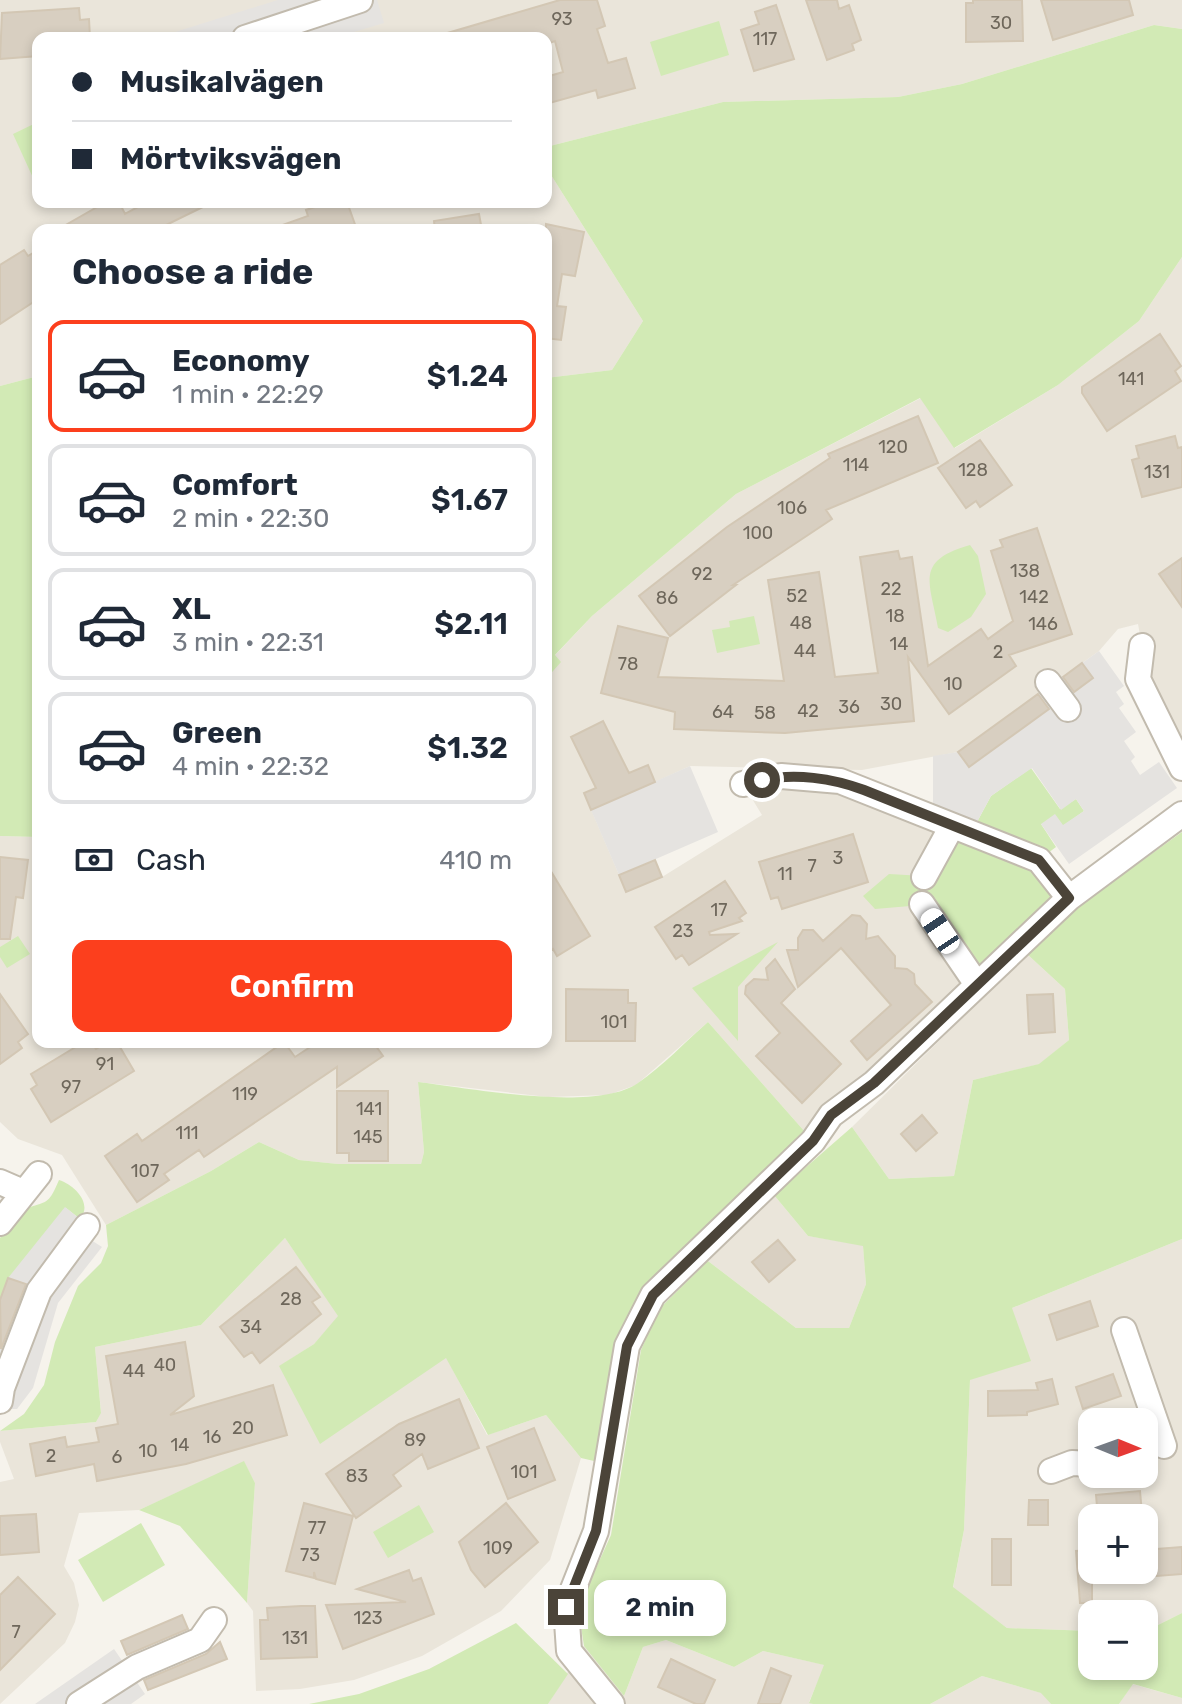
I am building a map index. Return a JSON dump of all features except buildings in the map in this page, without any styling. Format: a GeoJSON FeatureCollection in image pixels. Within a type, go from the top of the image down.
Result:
{"type":"FeatureCollection","features":[{"type":"Feature","properties":{"kind":"street"},"geometry":{"type":"LineString","coordinates":[[263,32],[360,0]]}},
{"type":"Feature","properties":{"kind":"street"},"geometry":{"type":"LineString","coordinates":[[1142,646],[1138,679],[1182,768]]}},
{"type":"Feature","properties":{"kind":"street"},"geometry":{"type":"LineString","coordinates":[[1048,682],[1068,709]]}},
{"type":"Feature","properties":{"kind":"street"},"geometry":{"type":"LineString","coordinates":[[743,784],[781,776],[840,781],[1039,860],[1069,898]]}},
{"type":"Feature","properties":{"kind":"street"},"geometry":{"type":"LineString","coordinates":[[612,1704],[569,1651],[566,1607],[596,1531],[627,1346],[653,1295],[813,1141],[831,1115],[874,1083],[1069,898],[1182,814]]}},
{"type":"Feature","properties":{"kind":"street"},"geometry":{"type":"LineString","coordinates":[[924,877],[952,826]]}},
{"type":"Feature","properties":{"kind":"street"},"geometry":{"type":"LineString","coordinates":[[922,904],[976,983]]}},
{"type":"Feature","properties":{"kind":"street"},"geometry":{"type":"LineString","coordinates":[[0,1182],[31,1183],[0,1223]]}},
{"type":"Feature","properties":{"kind":"street"},"geometry":{"type":"LineString","coordinates":[[0,1401],[2,1388],[39,1291],[87,1226]]}},
{"type":"Feature","properties":{"kind":"street"},"geometry":{"type":"LineString","coordinates":[[1124,1330],[1163,1445]]}},
{"type":"Feature","properties":{"kind":"street"},"geometry":{"type":"LineString","coordinates":[[1051,1471],[1078,1463]]}},
{"type":"Feature","properties":{"kind":"street"},"geometry":{"type":"LineString","coordinates":[[79,1704],[137,1667],[200,1640],[214,1620]]}},
{"type":"Feature","properties":{"kind":"shaded area"},"geometry":{"type":"Polygon","coordinates":[[[0,0],[1182,0],[1182,29],[1154,25],[962,84],[898,97],[723,102],[552,145],[552,32],[32,32],[32,208],[552,208],[552,177],[643,321],[612,370],[552,377],[552,224],[32,224],[32,378],[0,386],[0,0]]]}},
{"type":"Feature","properties":{"kind":"shaded area"},"geometry":{"type":"Polygon","coordinates":[[[278,0],[377,0],[384,23],[354,32],[175,32],[278,0]]]}},
{"type":"Feature","properties":{"kind":"shaded area"},"geometry":{"type":"Polygon","coordinates":[[[1182,257],[1182,768],[1138,679],[1142,646],[1138,624],[1118,629],[1099,651],[958,752],[862,770],[690,766],[655,782],[647,765],[584,793],[626,891],[662,877],[762,815],[743,784],[781,776],[952,826],[922,904],[976,983],[813,1141],[708,1022],[636,1085],[608,1095],[548,1097],[418,1082],[424,1152],[421,1164],[338,1164],[299,1160],[259,1142],[211,1171],[106,1225],[62,1155],[18,1139],[0,1122],[0,836],[32,837],[32,1048],[552,1048],[552,659],[592,616],[736,494],[921,398],[955,448],[1058,385],[1139,321],[1182,257]]]}},
{"type":"Feature","properties":{"kind":"shaded area"},"geometry":{"type":"Polygon","coordinates":[[[1099,651],[1124,686],[1116,692],[1124,704],[1119,708],[1136,732],[1124,741],[1135,757],[1131,761],[1140,775],[1159,762],[1177,788],[1069,864],[1041,824],[1055,814],[1063,825],[1084,811],[1076,799],[1061,810],[1032,768],[991,796],[971,833],[933,816],[933,756],[958,752],[1099,651]]]}},
{"type":"Feature","properties":{"kind":"shaded area"},"geometry":{"type":"Polygon","coordinates":[[[690,766],[718,832],[619,875],[591,810],[690,766]]]}},
{"type":"Feature","properties":{"kind":"shaded area"},"geometry":{"type":"Polygon","coordinates":[[[1027,954],[1065,989],[1069,1040],[1040,1064],[973,1080],[954,1176],[889,1179],[852,1127],[1027,954]]]}},
{"type":"Feature","properties":{"kind":"shaded area"},"geometry":{"type":"Polygon","coordinates":[[[774,1195],[808,1236],[863,1245],[866,1284],[849,1328],[796,1328],[708,1261],[774,1195]]]}},
{"type":"Feature","properties":{"kind":"shaded area"},"geometry":{"type":"Polygon","coordinates":[[[65,1207],[80,1219],[91,1240],[102,1247],[58,1303],[33,1388],[17,1409],[0,1409],[4,1357],[0,1353],[0,1300],[8,1278],[65,1207]]]}},
{"type":"Feature","properties":{"kind":"shaded area"},"geometry":{"type":"Polygon","coordinates":[[[285,1238],[339,1316],[314,1344],[280,1366],[446,1357],[487,1435],[546,1415],[581,1458],[550,1560],[501,1611],[422,1656],[354,1680],[300,1689],[256,1691],[253,1611],[247,1603],[255,1483],[244,1462],[139,1510],[79,1513],[64,1566],[74,1583],[79,1605],[75,1622],[65,1643],[0,1704],[0,1482],[14,1479],[0,1442],[0,1431],[96,1422],[101,1412],[95,1347],[201,1325],[285,1238]]]}},
{"type":"Feature","properties":{"kind":"shaded area"},"geometry":{"type":"Polygon","coordinates":[[[1182,1239],[1182,1613],[1158,1625],[1158,1600],[1078,1600],[1078,1631],[1007,1628],[953,1588],[964,1530],[970,1380],[1012,1308],[1182,1239]]]}},
{"type":"Feature","properties":{"kind":"shaded area"},"geometry":{"type":"Polygon","coordinates":[[[666,1640],[734,1667],[763,1651],[825,1665],[809,1702],[813,1704],[548,1704],[584,1646],[624,1696],[643,1647],[666,1640]]]}},
{"type":"Feature","properties":{"kind":"shaded area"},"geometry":{"type":"Polygon","coordinates":[[[114,1649],[145,1694],[131,1704],[35,1704],[114,1649]]]}},
{"type":"Feature","properties":{"kind":"shaded area"},"geometry":{"type":"Polygon","coordinates":[[[982,1676],[1042,1693],[1051,1704],[930,1704],[982,1676]]]}},
{"type":"Feature","properties":{"kind":"shaded area"},"geometry":{"type":"Polygon","coordinates":[[[1132,1684],[1182,1698],[1182,1704],[1119,1704],[1132,1684]]]}},
{"type":"Feature","properties":{"kind":"green space"},"geometry":{"type":"Polygon","coordinates":[[[719,21],[729,55],[661,76],[650,42],[719,21]]]}},
{"type":"Feature","properties":{"kind":"green space"},"geometry":{"type":"Polygon","coordinates":[[[1154,25],[1182,29],[1182,257],[1139,321],[1058,385],[954,448],[920,398],[736,494],[592,616],[555,655],[561,662],[552,672],[552,377],[612,370],[643,321],[552,177],[552,145],[723,102],[898,97],[962,84],[1154,25]]]}},
{"type":"Feature","properties":{"kind":"green space"},"geometry":{"type":"Polygon","coordinates":[[[32,125],[32,176],[13,134],[32,125]]]}},
{"type":"Feature","properties":{"kind":"green space"},"geometry":{"type":"Polygon","coordinates":[[[32,378],[32,837],[0,836],[0,386],[32,378]]]}},
{"type":"Feature","properties":{"kind":"green space"},"geometry":{"type":"Polygon","coordinates":[[[970,545],[978,556],[986,594],[971,617],[948,632],[938,628],[930,575],[940,558],[970,545]]]}},
{"type":"Feature","properties":{"kind":"green space"},"geometry":{"type":"Polygon","coordinates":[[[754,616],[760,644],[717,653],[712,630],[730,627],[729,621],[754,616]]]}},
{"type":"Feature","properties":{"kind":"green space"},"geometry":{"type":"Polygon","coordinates":[[[1031,768],[1060,809],[1076,799],[1084,811],[1063,826],[1041,824],[1056,847],[1040,859],[1069,898],[976,983],[922,905],[875,909],[863,896],[889,874],[924,876],[952,826],[971,833],[991,796],[1031,768]]]}},
{"type":"Feature","properties":{"kind":"green space"},"geometry":{"type":"Polygon","coordinates":[[[1182,832],[1182,1239],[1012,1308],[1031,1361],[970,1380],[964,1530],[953,1587],[1007,1628],[1078,1631],[1078,1680],[1158,1680],[1158,1625],[1182,1613],[1182,1698],[1133,1684],[1119,1704],[1051,1704],[1041,1693],[982,1676],[930,1704],[813,1704],[809,1703],[824,1665],[763,1651],[734,1667],[666,1640],[643,1647],[624,1696],[584,1646],[578,1608],[611,1535],[641,1350],[659,1309],[708,1261],[796,1328],[849,1328],[866,1284],[863,1246],[808,1236],[774,1195],[852,1127],[889,1179],[954,1176],[973,1080],[1039,1064],[1069,1040],[1065,989],[1027,954],[1083,903],[1182,832]]]}},
{"type":"Feature","properties":{"kind":"green space"},"geometry":{"type":"Polygon","coordinates":[[[18,936],[30,954],[7,968],[0,957],[0,947],[18,936]]]}},
{"type":"Feature","properties":{"kind":"green space"},"geometry":{"type":"Polygon","coordinates":[[[778,942],[738,987],[738,1041],[692,988],[778,942]]]}},
{"type":"Feature","properties":{"kind":"green space"},"geometry":{"type":"Polygon","coordinates":[[[708,1022],[813,1141],[653,1295],[607,1464],[581,1458],[546,1415],[488,1435],[446,1358],[320,1444],[279,1366],[314,1344],[338,1316],[285,1238],[201,1325],[95,1347],[101,1413],[96,1422],[0,1431],[24,1414],[44,1385],[55,1342],[78,1286],[101,1263],[108,1246],[106,1225],[211,1171],[259,1142],[299,1160],[338,1164],[421,1164],[424,1152],[418,1082],[531,1096],[593,1096],[618,1092],[638,1083],[665,1062],[708,1022]]]}},
{"type":"Feature","properties":{"kind":"green space"},"geometry":{"type":"Polygon","coordinates":[[[59,1180],[71,1186],[80,1196],[83,1213],[80,1219],[66,1208],[0,1300],[0,1238],[23,1210],[48,1200],[59,1180]]]}},
{"type":"Feature","properties":{"kind":"green space"},"geometry":{"type":"Polygon","coordinates":[[[244,1461],[255,1483],[247,1603],[180,1526],[139,1510],[244,1461]]]}},
{"type":"Feature","properties":{"kind":"green space"},"geometry":{"type":"Polygon","coordinates":[[[419,1505],[434,1532],[388,1558],[373,1532],[419,1505]]]}},
{"type":"Feature","properties":{"kind":"green space"},"geometry":{"type":"Polygon","coordinates":[[[141,1523],[165,1565],[103,1602],[78,1560],[141,1523]]]}},
{"type":"Feature","properties":{"kind":"green space"},"geometry":{"type":"Polygon","coordinates":[[[516,1623],[568,1674],[548,1704],[309,1704],[359,1694],[429,1669],[516,1623]]]}},
{"type":"Feature","properties":{"kind":"route"},"geometry":{"type":"LineString","coordinates":[[566,1607],[596,1531],[627,1346],[653,1295],[813,1141],[831,1115],[874,1083],[1069,898],[1039,860],[933,816],[840,781],[781,776],[762,780]]}}]}
